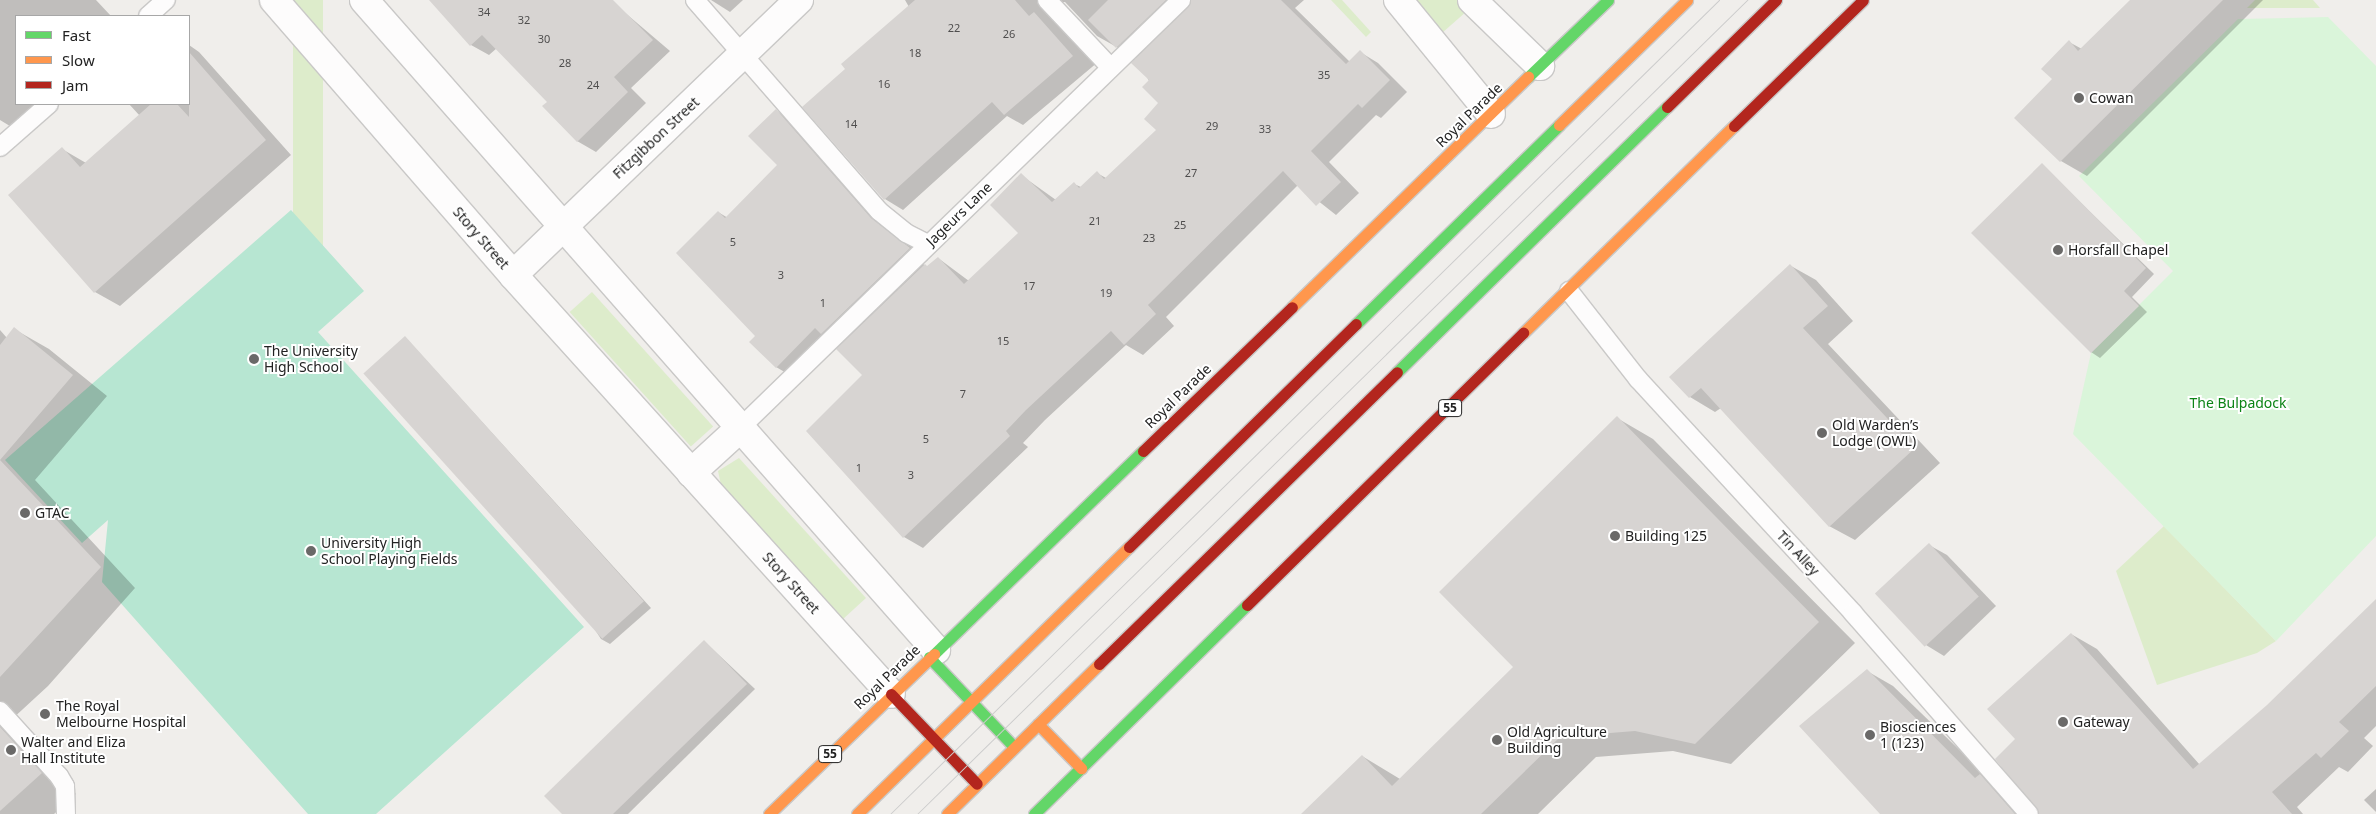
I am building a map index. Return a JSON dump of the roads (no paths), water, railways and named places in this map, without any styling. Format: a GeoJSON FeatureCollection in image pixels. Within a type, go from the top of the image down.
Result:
{"type":"FeatureCollection","features":[{"type":"Feature","properties":{"kind":"main road","name":"Royal Parade"},"geometry":{"type":"LineString","coordinates":[[769,814],[1608,0]]}},
{"type":"Feature","properties":{"kind":"main road"},"geometry":{"type":"LineString","coordinates":[[857,814],[1686,0]]}},
{"type":"Feature","properties":{"kind":"main road"},"geometry":{"type":"LineString","coordinates":[[946,814],[1776,0]]}},
{"type":"Feature","properties":{"kind":"main road","name":"55"},"geometry":{"type":"LineString","coordinates":[[1034,814],[1569,291],[1863,0]]}},
{"type":"Feature","properties":{"kind":"main road"},"geometry":{"type":"LineString","coordinates":[[933,653],[971,702],[1014,747]]}},
{"type":"Feature","properties":{"kind":"main road"},"geometry":{"type":"LineString","coordinates":[[891,694],[977,784]]}},
{"type":"Feature","properties":{"kind":"main road"},"geometry":{"type":"LineString","coordinates":[[1038,724],[1081,768]]}},
{"type":"Feature","properties":{"kind":"street","name":"Story Street"},"geometry":{"type":"LineString","coordinates":[[274,0],[513,275],[891,694]]}},
{"type":"Feature","properties":{"kind":"street"},"geometry":{"type":"LineString","coordinates":[[364,0],[933,653]]}},
{"type":"Feature","properties":{"kind":"street","name":"Fitzgibbon Street"},"geometry":{"type":"LineString","coordinates":[[513,275],[798,0]]}},
{"type":"Feature","properties":{"kind":"street"},"geometry":{"type":"LineString","coordinates":[[1398,0],[1492,114]]}},
{"type":"Feature","properties":{"kind":"street"},"geometry":{"type":"LineString","coordinates":[[1472,0],[1540,66]]}},
{"type":"Feature","properties":{"kind":"street"},"geometry":{"type":"LineString","coordinates":[[691,473],[738,429]]}},
{"type":"Feature","properties":{"kind":"lane"},"geometry":{"type":"LineString","coordinates":[[149,15],[166,0]]}},
{"type":"Feature","properties":{"kind":"lane"},"geometry":{"type":"LineString","coordinates":[[695,0],[880,211],[906,234],[928,244]]}},
{"type":"Feature","properties":{"kind":"lane"},"geometry":{"type":"LineString","coordinates":[[1047,0],[1111,68]]}},
{"type":"Feature","properties":{"kind":"lane","name":"Jageurs Lane"},"geometry":{"type":"LineString","coordinates":[[738,429],[1181,0]]}},
{"type":"Feature","properties":{"kind":"lane"},"geometry":{"type":"LineString","coordinates":[[0,147],[48,105]]}},
{"type":"Feature","properties":{"kind":"lane","name":"Tin Alley"},"geometry":{"type":"LineString","coordinates":[[1569,291],[1638,379],[1853,612],[2030,814]]}},
{"type":"Feature","properties":{"kind":"lane"},"geometry":{"type":"LineString","coordinates":[[0,711],[59,776],[65,786],[66,814]]}},
{"type":"Feature","properties":{"kind":"tram line"},"geometry":{"type":"LineString","coordinates":[[890,814],[1719,0]]}},
{"type":"Feature","properties":{"kind":"tram line"},"geometry":{"type":"LineString","coordinates":[[917,814],[1747,0]]}},
{"type":"Feature","properties":{"kind":"place","name":"Cowan"},"geometry":{"type":"Point","coordinates":[2079,98]}},
{"type":"Feature","properties":{"kind":"place","name":"Horsfall Chapel"},"geometry":{"type":"Point","coordinates":[2058,250]}},
{"type":"Feature","properties":{"kind":"place","name":"The University High School"},"geometry":{"type":"Point","coordinates":[254,359]}},
{"type":"Feature","properties":{"kind":"place","name":"Old Warden’s Lodge (OWL)"},"geometry":{"type":"Point","coordinates":[1822,433]}},
{"type":"Feature","properties":{"kind":"place","name":"GTAC"},"geometry":{"type":"Point","coordinates":[25,513]}},
{"type":"Feature","properties":{"kind":"place","name":"Building 125"},"geometry":{"type":"Point","coordinates":[1615,536]}},
{"type":"Feature","properties":{"kind":"place","name":"University High School Playing Fields"},"geometry":{"type":"Point","coordinates":[311,551]}},
{"type":"Feature","properties":{"kind":"place","name":"The Royal Melbourne Hospital"},"geometry":{"type":"Point","coordinates":[45,714]}},
{"type":"Feature","properties":{"kind":"place","name":"Gateway"},"geometry":{"type":"Point","coordinates":[2063,722]}},
{"type":"Feature","properties":{"kind":"place","name":"Biosciences 1 (123)"},"geometry":{"type":"Point","coordinates":[1870,735]}},
{"type":"Feature","properties":{"kind":"place","name":"Old Agriculture Building"},"geometry":{"type":"Point","coordinates":[1497,740]}},
{"type":"Feature","properties":{"kind":"place","name":"Walter and Eliza Hall Institute"},"geometry":{"type":"Point","coordinates":[11,750]}},
{"type":"Feature","properties":{"kind":"park label","name":"The Bulpadock"},"geometry":{"type":"Point","coordinates":[2238,403]}}]}
